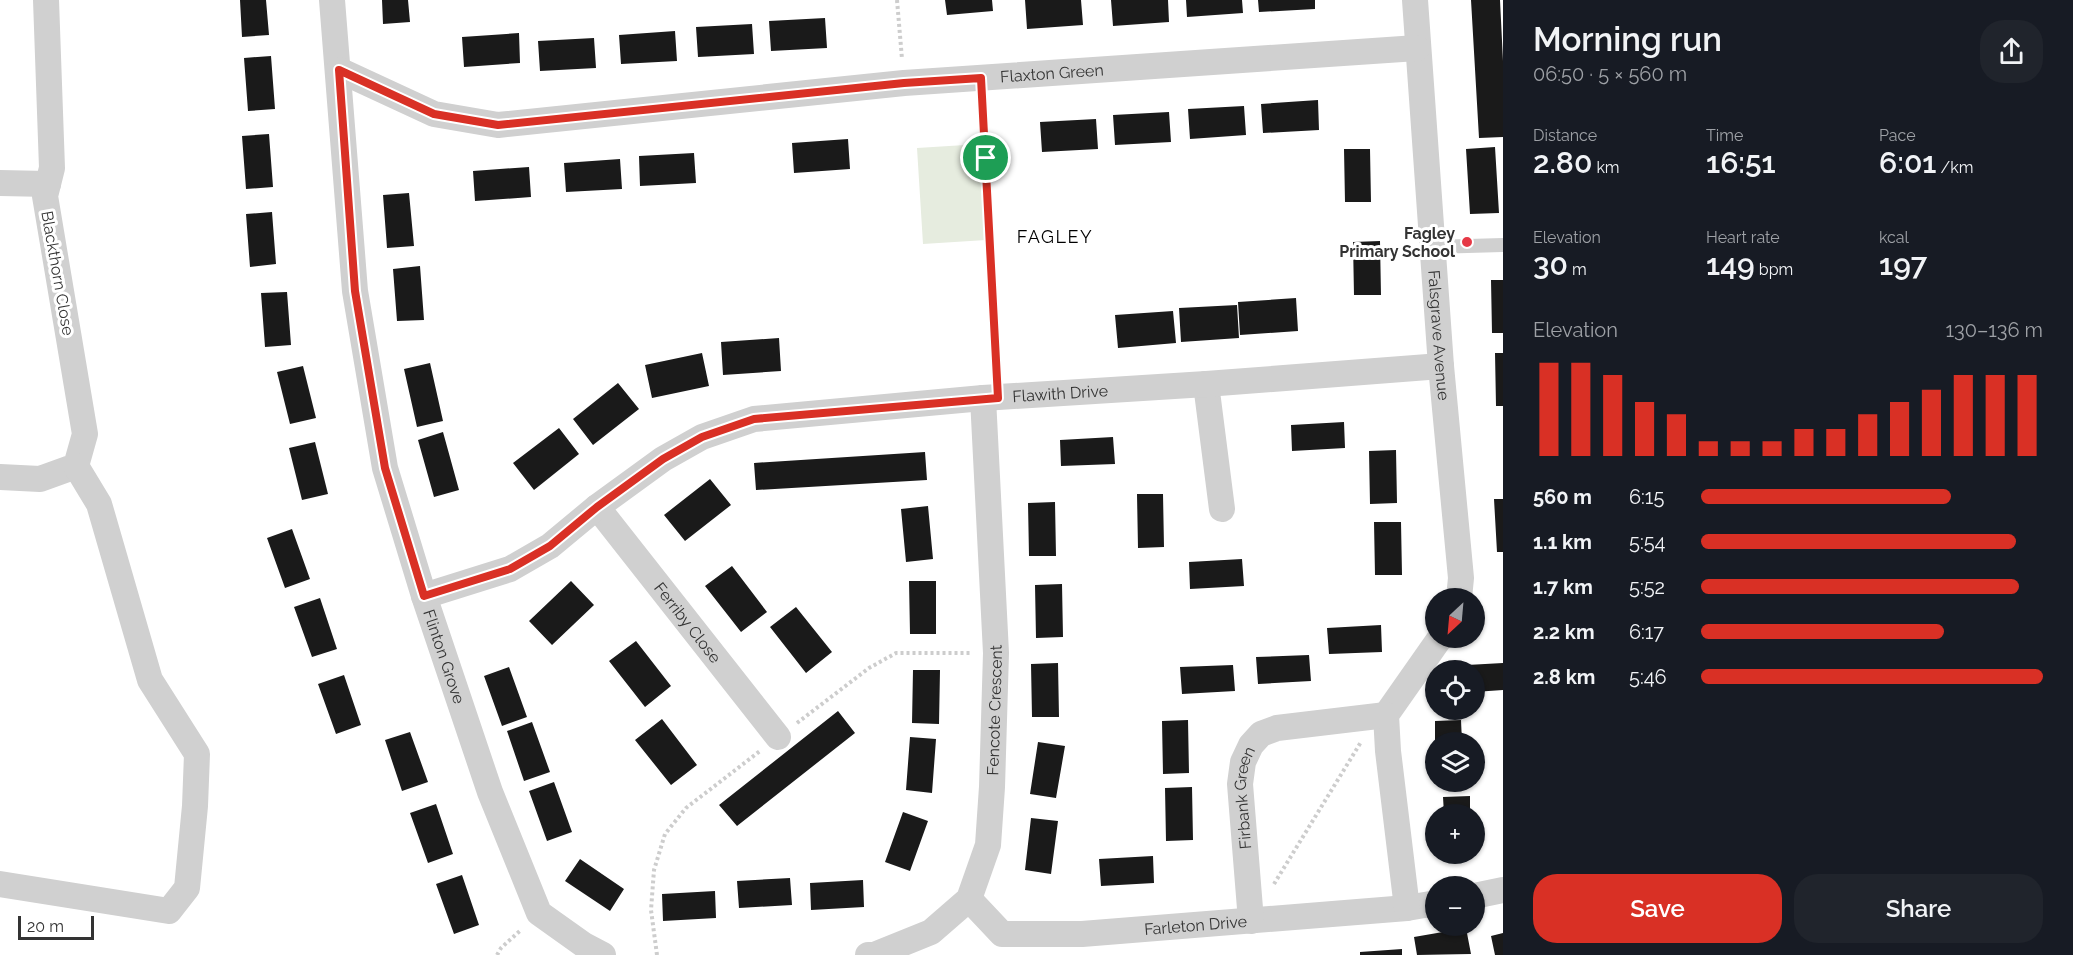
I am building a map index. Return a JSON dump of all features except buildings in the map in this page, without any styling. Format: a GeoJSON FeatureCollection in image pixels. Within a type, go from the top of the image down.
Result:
{"type":"FeatureCollection","features":[{"type":"Feature","properties":{"kind":"street","name":"Blackthorn Close"},"geometry":{"type":"LineString","coordinates":[[46,0],[52,168],[45,196],[86,434],[76,466]]}},
{"type":"Feature","properties":{"kind":"street","name":"Flinton Grove"},"geometry":{"type":"LineString","coordinates":[[332,0],[355,291],[385,468],[424,596],[490,792],[539,913]]}},
{"type":"Feature","properties":{"kind":"street","name":"Falsgrave Avenue"},"geometry":{"type":"LineString","coordinates":[[1415,0],[1441,366],[1461,578],[1460,588]]}},
{"type":"Feature","properties":{"kind":"street","name":"Flaxton Green"},"geometry":{"type":"LineString","coordinates":[[339,70],[434,114],[498,125],[904,83],[1417,48]]}},
{"type":"Feature","properties":{"kind":"street"},"geometry":{"type":"LineString","coordinates":[[0,183],[48,184]]}},
{"type":"Feature","properties":{"kind":"street","name":"Flawith Drive"},"geometry":{"type":"LineString","coordinates":[[424,596],[510,569],[550,546],[597,507],[663,459],[702,437],[754,419],[990,398],[1441,366]]}},
{"type":"Feature","properties":{"kind":"street"},"geometry":{"type":"LineString","coordinates":[[1206,384],[1222,509]]}},
{"type":"Feature","properties":{"kind":"street","name":"Fencote Crescent"},"geometry":{"type":"LineString","coordinates":[[969,900],[988,844],[992,787],[996,653],[990,398]]}},
{"type":"Feature","properties":{"kind":"street"},"geometry":{"type":"LineString","coordinates":[[0,477],[40,479],[76,466],[99,504],[150,680],[197,754],[195,806],[187,888],[169,910],[0,884]]}},
{"type":"Feature","properties":{"kind":"street","name":"Ferriby Close"},"geometry":{"type":"LineString","coordinates":[[597,507],[778,737]]}},
{"type":"Feature","properties":{"kind":"street"},"geometry":{"type":"LineString","coordinates":[[1407,908],[1382,715],[1432,648]]}},
{"type":"Feature","properties":{"kind":"street","name":"Firbank Green"},"geometry":{"type":"LineString","coordinates":[[1251,921],[1240,784],[1243,762],[1251,745],[1260,734],[1277,728],[1382,715]]}},
{"type":"Feature","properties":{"kind":"street"},"geometry":{"type":"LineString","coordinates":[[1485,894],[1503,890]]}},
{"type":"Feature","properties":{"kind":"street"},"geometry":{"type":"LineString","coordinates":[[868,955],[874,955],[931,932],[969,900]]}},
{"type":"Feature","properties":{"kind":"street","name":"Farleton Drive"},"geometry":{"type":"LineString","coordinates":[[969,900],[1002,934],[1082,934],[1425,905]]}},
{"type":"Feature","properties":{"kind":"street"},"geometry":{"type":"LineString","coordinates":[[539,913],[584,945],[603,955]]}},
{"type":"Feature","properties":{"kind":"lane"},"geometry":{"type":"LineString","coordinates":[[1432,248],[1503,245]]}},
{"type":"Feature","properties":{"kind":"path"},"geometry":{"type":"LineString","coordinates":[[897,0],[904,83]]}},
{"type":"Feature","properties":{"kind":"path"},"geometry":{"type":"LineString","coordinates":[[981,78],[990,398]]}},
{"type":"Feature","properties":{"kind":"path"},"geometry":{"type":"LineString","coordinates":[[1251,921],[1382,715]]}},
{"type":"Feature","properties":{"kind":"path"},"geometry":{"type":"LineString","coordinates":[[497,955],[501,948],[539,913]]}},
{"type":"Feature","properties":{"kind":"shaded area"},"geometry":{"type":"Polygon","coordinates":[[[981,144],[986,240],[923,244],[917,148],[981,144]]]}},
{"type":"Feature","properties":{"kind":"place","name":"Fagley Primary School"},"geometry":{"type":"Point","coordinates":[1467,242]}},
{"type":"Feature","properties":{"kind":"district","name":"FAGLEY"},"geometry":{"type":"Point","coordinates":[1055,237]}},
{"type":"Feature","properties":{"kind":"route"},"geometry":{"type":"LineString","coordinates":[[339,70],[434,114],[498,125],[904,83],[981,78],[986,158],[998,398],[754,419],[702,437],[663,459],[597,507],[550,546],[510,569],[424,596],[385,468],[355,291],[339,70]]}}]}
